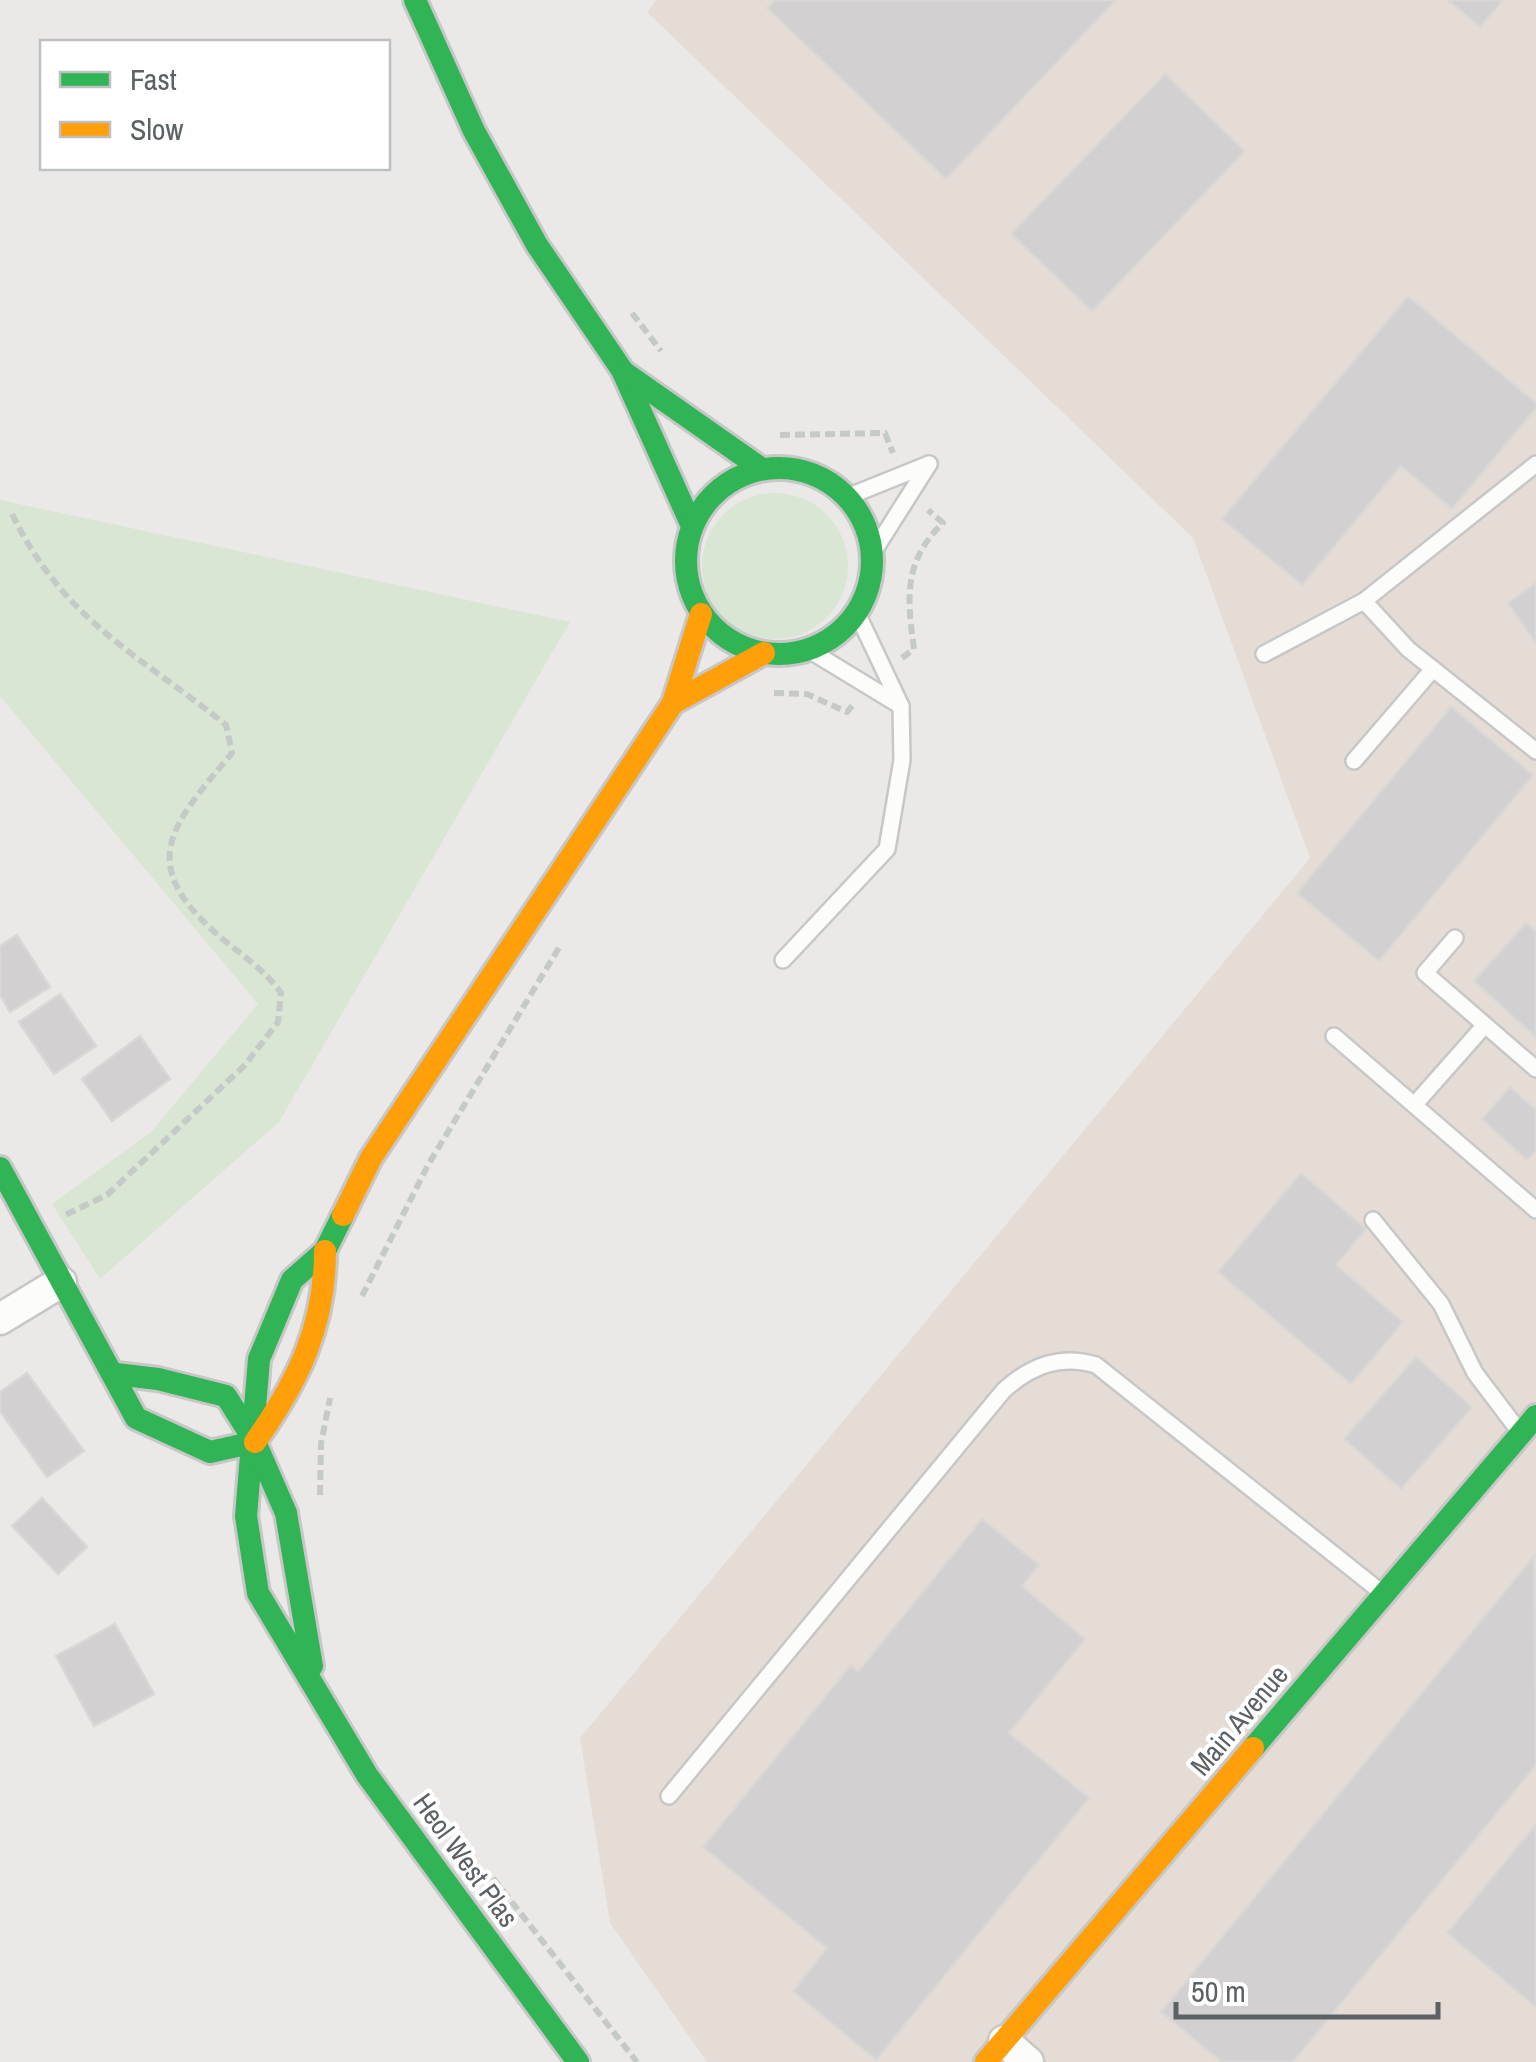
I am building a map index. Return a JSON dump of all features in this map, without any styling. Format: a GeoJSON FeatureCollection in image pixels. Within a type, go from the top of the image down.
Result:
{"type":"FeatureCollection","features":[{"type":"Feature","properties":{"kind":"street"},"geometry":{"type":"LineString","coordinates":[[416,0],[474,132],[537,245],[622,370],[692,526]]}},
{"type":"Feature","properties":{"kind":"street"},"geometry":{"type":"LineString","coordinates":[[622,370],[762,469]]}},
{"type":"Feature","properties":{"kind":"street"},"geometry":{"type":"LineString","coordinates":[[674,702],[764,653],[809,650],[836,636],[857,613],[870,585],[872,554],[864,524],[847,497],[822,478],[793,469],[762,469],[732,480],[708,500],[692,526],[685,555],[688,586],[701,614],[722,636],[764,653]]}},
{"type":"Feature","properties":{"kind":"street"},"geometry":{"type":"LineString","coordinates":[[255,1442],[260,1359],[292,1280],[326,1251],[370,1158],[674,702],[701,614]]}},
{"type":"Feature","properties":{"kind":"street"},"geometry":{"type":"LineString","coordinates":[[0,1168],[98,1352],[116,1374],[136,1418],[210,1452],[255,1442],[302,1376],[327,1294],[326,1251]]}},
{"type":"Feature","properties":{"kind":"street"},"geometry":{"type":"LineString","coordinates":[[0,1319],[61,1282]]}},
{"type":"Feature","properties":{"kind":"street","name":"Heol West Plas"},"geometry":{"type":"LineString","coordinates":[[116,1374],[146,1373],[182,1387],[226,1396],[255,1442],[286,1513],[316,1686]]}},
{"type":"Feature","properties":{"kind":"street","name":"Main Avenue"},"geometry":{"type":"LineString","coordinates":[[995,2052],[1384,1595],[1531,1432]]}},
{"type":"Feature","properties":{"kind":"street","name":"Heol West Plas"},"geometry":{"type":"LineString","coordinates":[[255,1442],[246,1516],[258,1594],[367,1776],[578,2062]]}},
{"type":"Feature","properties":{"kind":"street"},"geometry":{"type":"LineString","coordinates":[[995,2052],[1028,2062]]}},
{"type":"Feature","properties":{"kind":"lane"},"geometry":{"type":"LineString","coordinates":[[847,497],[930,464],[872,554]]}},
{"type":"Feature","properties":{"kind":"lane"},"geometry":{"type":"LineString","coordinates":[[1264,654],[1364,601],[1536,464]]}},
{"type":"Feature","properties":{"kind":"lane"},"geometry":{"type":"LineString","coordinates":[[1364,601],[1433,669],[1536,751]]}},
{"type":"Feature","properties":{"kind":"lane"},"geometry":{"type":"LineString","coordinates":[[783,960],[887,848],[902,760],[901,706],[857,613]]}},
{"type":"Feature","properties":{"kind":"lane"},"geometry":{"type":"LineString","coordinates":[[809,650],[901,706]]}},
{"type":"Feature","properties":{"kind":"lane"},"geometry":{"type":"LineString","coordinates":[[1354,761],[1433,669]]}},
{"type":"Feature","properties":{"kind":"lane"},"geometry":{"type":"LineString","coordinates":[[1455,938],[1425,973],[1536,1069]]}},
{"type":"Feature","properties":{"kind":"lane"},"geometry":{"type":"LineString","coordinates":[[1416,1103],[1486,1025]]}},
{"type":"Feature","properties":{"kind":"lane"},"geometry":{"type":"LineString","coordinates":[[1334,1036],[1536,1210]]}},
{"type":"Feature","properties":{"kind":"lane"},"geometry":{"type":"LineString","coordinates":[[1373,1220],[1441,1304],[1476,1372],[1531,1432]]}},
{"type":"Feature","properties":{"kind":"lane"},"geometry":{"type":"LineString","coordinates":[[669,1796],[1004,1390],[1024,1373],[1050,1362],[1077,1359],[1096,1365],[1384,1595]]}},
{"type":"Feature","properties":{"kind":"path"},"geometry":{"type":"LineString","coordinates":[[625,303],[669,362]]}},
{"type":"Feature","properties":{"kind":"path"},"geometry":{"type":"LineString","coordinates":[[772,434],[791,438],[886,433],[901,476]]}},
{"type":"Feature","properties":{"kind":"path"},"geometry":{"type":"LineString","coordinates":[[884,672],[914,649],[906,594],[914,568],[943,524],[910,494]]}},
{"type":"Feature","properties":{"kind":"path"},"geometry":{"type":"LineString","coordinates":[[12,514],[34,559],[56,588],[128,653],[226,725],[232,753],[177,825],[168,849],[170,874],[184,904],[268,976],[282,993],[278,1022],[245,1065],[154,1152],[107,1195],[34,1229]]}},
{"type":"Feature","properties":{"kind":"path"},"geometry":{"type":"LineString","coordinates":[[760,696],[777,692],[808,694],[848,712],[868,686]]}},
{"type":"Feature","properties":{"kind":"path"},"geometry":{"type":"LineString","coordinates":[[353,1313],[428,1166],[570,930]]}},
{"type":"Feature","properties":{"kind":"path"},"geometry":{"type":"LineString","coordinates":[[319,1513],[321,1444],[333,1386]]}},
{"type":"Feature","properties":{"kind":"path"},"geometry":{"type":"LineString","coordinates":[[487,1870],[638,2062]]}},
{"type":"Feature","properties":{"kind":"shaded area"},"geometry":{"type":"Polygon","coordinates":[[[656,0],[1536,0],[1536,2062],[707,2062],[610,1923],[580,1738],[1310,858],[1193,538],[647,12],[656,0]]]}},
{"type":"Feature","properties":{"kind":"green space"},"geometry":{"type":"Polygon","coordinates":[[[775,493],[803,499],[827,514],[842,538],[848,566],[842,594],[827,618],[803,633],[775,639],[747,633],[723,618],[708,594],[702,566],[708,538],[723,514],[747,499],[775,493]]]}},
{"type":"Feature","properties":{"kind":"green space"},"geometry":{"type":"Polygon","coordinates":[[[0,500],[570,622],[279,1122],[100,1279],[52,1204],[151,1132],[258,1004],[0,696],[0,500]]]}},
{"type":"Feature","properties":{"kind":"building"},"geometry":{"type":"Polygon","coordinates":[[[775,0],[1116,0],[946,179],[767,8],[775,0]]]}},
{"type":"Feature","properties":{"kind":"building"},"geometry":{"type":"Polygon","coordinates":[[[1448,0],[1503,0],[1480,27],[1448,0]]]}},
{"type":"Feature","properties":{"kind":"building"},"geometry":{"type":"Polygon","coordinates":[[[1165,74],[1245,151],[1092,311],[1011,234],[1165,74]]]}},
{"type":"Feature","properties":{"kind":"building"},"geometry":{"type":"Polygon","coordinates":[[[1408,296],[1536,403],[1536,408],[1452,509],[1401,466],[1302,585],[1222,519],[1408,296]]]}},
{"type":"Feature","properties":{"kind":"building"},"geometry":{"type":"Polygon","coordinates":[[[1536,583],[1536,643],[1508,603],[1536,583]]]}},
{"type":"Feature","properties":{"kind":"building"},"geometry":{"type":"Polygon","coordinates":[[[1451,707],[1533,775],[1379,961],[1297,893],[1451,707]]]}},
{"type":"Feature","properties":{"kind":"building"},"geometry":{"type":"Polygon","coordinates":[[[1526,923],[1536,931],[1536,1037],[1474,981],[1526,923]]]}},
{"type":"Feature","properties":{"kind":"building"},"geometry":{"type":"Polygon","coordinates":[[[17,935],[50,987],[10,1012],[0,995],[0,946],[17,935]]]}},
{"type":"Feature","properties":{"kind":"building"},"geometry":{"type":"Polygon","coordinates":[[[60,994],[96,1046],[54,1074],[19,1022],[60,994]]]}},
{"type":"Feature","properties":{"kind":"building"},"geometry":{"type":"Polygon","coordinates":[[[140,1036],[170,1079],[112,1121],[82,1079],[140,1036]]]}},
{"type":"Feature","properties":{"kind":"building"},"geometry":{"type":"Polygon","coordinates":[[[1510,1087],[1536,1110],[1536,1150],[1527,1160],[1482,1119],[1510,1087]]]}},
{"type":"Feature","properties":{"kind":"building"},"geometry":{"type":"Polygon","coordinates":[[[1301,1173],[1366,1229],[1336,1265],[1403,1322],[1351,1384],[1218,1272],[1301,1173]]]}},
{"type":"Feature","properties":{"kind":"building"},"geometry":{"type":"Polygon","coordinates":[[[1416,1357],[1472,1407],[1401,1489],[1344,1439],[1416,1357]]]}},
{"type":"Feature","properties":{"kind":"building"},"geometry":{"type":"Polygon","coordinates":[[[27,1373],[84,1451],[47,1477],[0,1411],[0,1392],[27,1373]]]}},
{"type":"Feature","properties":{"kind":"building"},"geometry":{"type":"Polygon","coordinates":[[[42,1498],[87,1547],[58,1574],[12,1526],[42,1498]]]}},
{"type":"Feature","properties":{"kind":"building"},"geometry":{"type":"Polygon","coordinates":[[[982,1519],[1039,1565],[1022,1586],[1085,1639],[1009,1733],[1089,1798],[876,2060],[793,1991],[827,1948],[703,1847],[851,1665],[858,1672],[982,1519]]]}},
{"type":"Feature","properties":{"kind":"building"},"geometry":{"type":"Polygon","coordinates":[[[1534,1556],[1536,1765],[1293,2062],[1222,2062],[1161,2012],[1534,1556]]]}},
{"type":"Feature","properties":{"kind":"building"},"geometry":{"type":"Polygon","coordinates":[[[115,1624],[154,1694],[94,1726],[56,1656],[115,1624]]]}},
{"type":"Feature","properties":{"kind":"building"},"geometry":{"type":"Polygon","coordinates":[[[1536,1824],[1536,2007],[1447,1933],[1536,1824]]]}},
{"type":"Feature","properties":{"kind":"traffic: fast"},"geometry":{"type":"LineString","coordinates":[[415,0],[474,131],[537,245],[622,370],[692,526]]}},
{"type":"Feature","properties":{"kind":"traffic: fast"},"geometry":{"type":"LineString","coordinates":[[625,373],[762,469]]}},
{"type":"Feature","properties":{"kind":"traffic: fast"},"geometry":{"type":"LineString","coordinates":[[779,468],[815,475],[845,495],[865,525],[872,561],[865,597],[845,627],[815,647],[779,654],[743,647],[713,627],[693,597],[686,561],[693,525],[713,495],[743,475],[779,468]]}},
{"type":"Feature","properties":{"kind":"traffic: fast"},"geometry":{"type":"LineString","coordinates":[[0,1168],[136,1418],[210,1452],[255,1442]]}},
{"type":"Feature","properties":{"kind":"traffic: fast"},"geometry":{"type":"LineString","coordinates":[[343,1215],[325,1251],[292,1280],[259,1359],[246,1516],[258,1593],[367,1775],[578,2062]]}},
{"type":"Feature","properties":{"kind":"traffic: fast"},"geometry":{"type":"LineString","coordinates":[[116,1374],[158,1379],[226,1396],[255,1442],[286,1513],[312,1666]]}},
{"type":"Feature","properties":{"kind":"traffic: fast"},"geometry":{"type":"LineString","coordinates":[[1253,1748],[1536,1416]]}},
{"type":"Feature","properties":{"kind":"traffic: slow"},"geometry":{"type":"LineString","coordinates":[[343,1215],[371,1158],[673,703],[701,614]]}},
{"type":"Feature","properties":{"kind":"traffic: slow"},"geometry":{"type":"LineString","coordinates":[[673,703],[764,653]]}},
{"type":"Feature","properties":{"kind":"traffic: slow"},"geometry":{"type":"LineString","coordinates":[[255,1442],[284,1397],[306,1352],[320,1304],[325,1251]]}},
{"type":"Feature","properties":{"kind":"traffic: slow"},"geometry":{"type":"LineString","coordinates":[[986,2062],[1253,1748]]}}]}
